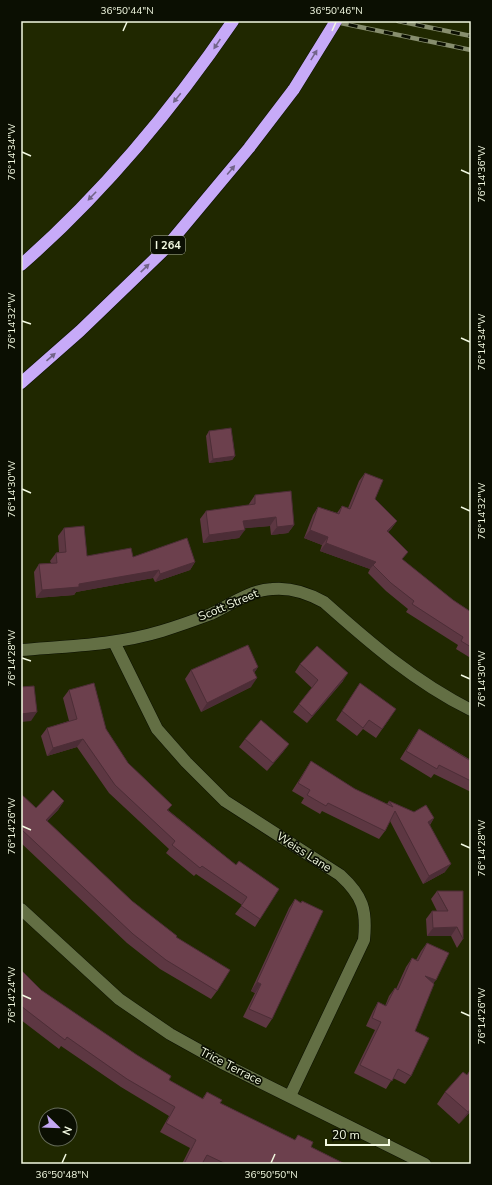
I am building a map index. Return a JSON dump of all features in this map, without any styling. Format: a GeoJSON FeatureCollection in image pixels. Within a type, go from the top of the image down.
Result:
{"type":"FeatureCollection","features":[{"type":"Feature","properties":{"kind":"highway"},"geometry":{"type":"LineString","coordinates":[[21,265],[46,244],[128,159],[201,68],[233,21]]}},
{"type":"Feature","properties":{"kind":"highway","name":"I 264"},"geometry":{"type":"LineString","coordinates":[[21,383],[80,332],[163,251],[249,148],[294,89],[336,21]]}},
{"type":"Feature","properties":{"kind":"street","name":"Scott Street"},"geometry":{"type":"LineString","coordinates":[[21,650],[114,642],[162,631],[210,614],[256,592],[271,589],[291,589],[314,596],[324,602],[383,654],[414,677],[471,710]]}},
{"type":"Feature","properties":{"kind":"street","name":"Weiss Lane"},"geometry":{"type":"LineString","coordinates":[[114,642],[158,729],[186,762],[225,801],[340,876],[353,887],[362,902],[366,919],[364,940],[290,1096]]}},
{"type":"Feature","properties":{"kind":"street","name":"Trice Terrace"},"geometry":{"type":"LineString","coordinates":[[21,909],[119,999],[170,1034],[224,1064],[425,1164]]}},
{"type":"Feature","properties":{"kind":"building"},"geometry":{"type":"Polygon","coordinates":[[[231,428],[235,456],[213,459],[209,431],[231,428]]]}},
{"type":"Feature","properties":{"kind":"building"},"geometry":{"type":"Polygon","coordinates":[[[365,473],[383,480],[375,499],[397,521],[387,531],[408,552],[402,559],[453,600],[471,612],[471,647],[461,641],[463,637],[412,604],[414,601],[391,583],[373,565],[376,562],[326,543],[328,537],[310,530],[318,507],[339,514],[342,506],[350,509],[365,473]]]}},
{"type":"Feature","properties":{"kind":"building"},"geometry":{"type":"Polygon","coordinates":[[[291,491],[294,525],[277,527],[276,517],[243,521],[245,530],[209,535],[206,511],[255,504],[255,495],[291,491]]]}},
{"type":"Feature","properties":{"kind":"building"},"geometry":{"type":"Polygon","coordinates":[[[84,526],[87,556],[131,548],[133,557],[187,538],[195,562],[160,574],[159,570],[79,584],[79,587],[42,590],[39,564],[57,563],[56,553],[66,552],[64,528],[84,526]]]}},
{"type":"Feature","properties":{"kind":"building"},"geometry":{"type":"Polygon","coordinates":[[[248,645],[258,667],[253,670],[257,678],[207,703],[191,670],[248,645]]]}},
{"type":"Feature","properties":{"kind":"building"},"geometry":{"type":"Polygon","coordinates":[[[317,646],[348,673],[312,716],[299,704],[318,680],[300,664],[317,646]]]}},
{"type":"Feature","properties":{"kind":"building"},"geometry":{"type":"Polygon","coordinates":[[[94,683],[106,729],[128,763],[172,805],[167,810],[236,865],[239,861],[279,889],[260,919],[241,906],[247,897],[202,866],[200,868],[172,845],[175,841],[115,785],[83,739],[53,748],[47,728],[77,719],[69,690],[94,683]]]}},
{"type":"Feature","properties":{"kind":"building"},"geometry":{"type":"Polygon","coordinates":[[[360,683],[396,709],[382,729],[369,720],[363,728],[342,711],[360,683]]]}},
{"type":"Feature","properties":{"kind":"building"},"geometry":{"type":"Polygon","coordinates":[[[34,686],[37,712],[21,714],[21,687],[34,686]]]}},
{"type":"Feature","properties":{"kind":"building"},"geometry":{"type":"Polygon","coordinates":[[[261,720],[289,744],[273,763],[245,739],[261,720]]]}},
{"type":"Feature","properties":{"kind":"building"},"geometry":{"type":"Polygon","coordinates":[[[419,729],[469,760],[471,757],[471,781],[439,765],[437,769],[406,751],[419,729]]]}},
{"type":"Feature","properties":{"kind":"building"},"geometry":{"type":"Polygon","coordinates":[[[311,761],[355,789],[393,807],[389,801],[414,812],[426,805],[434,818],[428,822],[451,864],[429,876],[395,811],[385,831],[328,803],[326,806],[307,795],[310,790],[298,783],[311,761]]]}},
{"type":"Feature","properties":{"kind":"building"},"geometry":{"type":"Polygon","coordinates":[[[53,790],[64,801],[46,820],[132,901],[177,936],[176,937],[230,970],[217,991],[166,960],[133,934],[21,829],[21,794],[36,808],[53,790]]]}},
{"type":"Feature","properties":{"kind":"building"},"geometry":{"type":"Polygon","coordinates":[[[437,891],[463,891],[463,939],[457,927],[433,928],[432,911],[448,911],[437,891]]]}},
{"type":"Feature","properties":{"kind":"building"},"geometry":{"type":"Polygon","coordinates":[[[295,899],[301,903],[302,901],[323,911],[272,1019],[249,1009],[261,984],[257,982],[295,899]]]}},
{"type":"Feature","properties":{"kind":"building"},"geometry":{"type":"Polygon","coordinates":[[[427,943],[449,953],[436,980],[425,976],[434,984],[415,1031],[429,1038],[411,1076],[398,1069],[392,1081],[360,1065],[381,1022],[372,1018],[378,1002],[386,1006],[395,988],[398,990],[412,958],[418,961],[427,943]]]}},
{"type":"Feature","properties":{"kind":"building"},"geometry":{"type":"Polygon","coordinates":[[[21,970],[41,990],[137,1055],[171,1076],[169,1080],[203,1099],[207,1092],[222,1100],[220,1103],[295,1140],[298,1135],[313,1142],[311,1147],[345,1164],[226,1164],[207,1155],[202,1164],[184,1164],[196,1140],[166,1123],[175,1107],[127,1079],[67,1037],[65,1040],[21,1006],[21,970]]]}},
{"type":"Feature","properties":{"kind":"building"},"geometry":{"type":"Polygon","coordinates":[[[471,1069],[471,1108],[468,1112],[445,1092],[463,1072],[467,1075],[471,1069]]]}},
{"type":"Feature","properties":{"kind":"railway"},"geometry":{"type":"LineString","coordinates":[[331,21],[471,50]]}},
{"type":"Feature","properties":{"kind":"railway"},"geometry":{"type":"LineString","coordinates":[[398,21],[471,36]]}}]}
